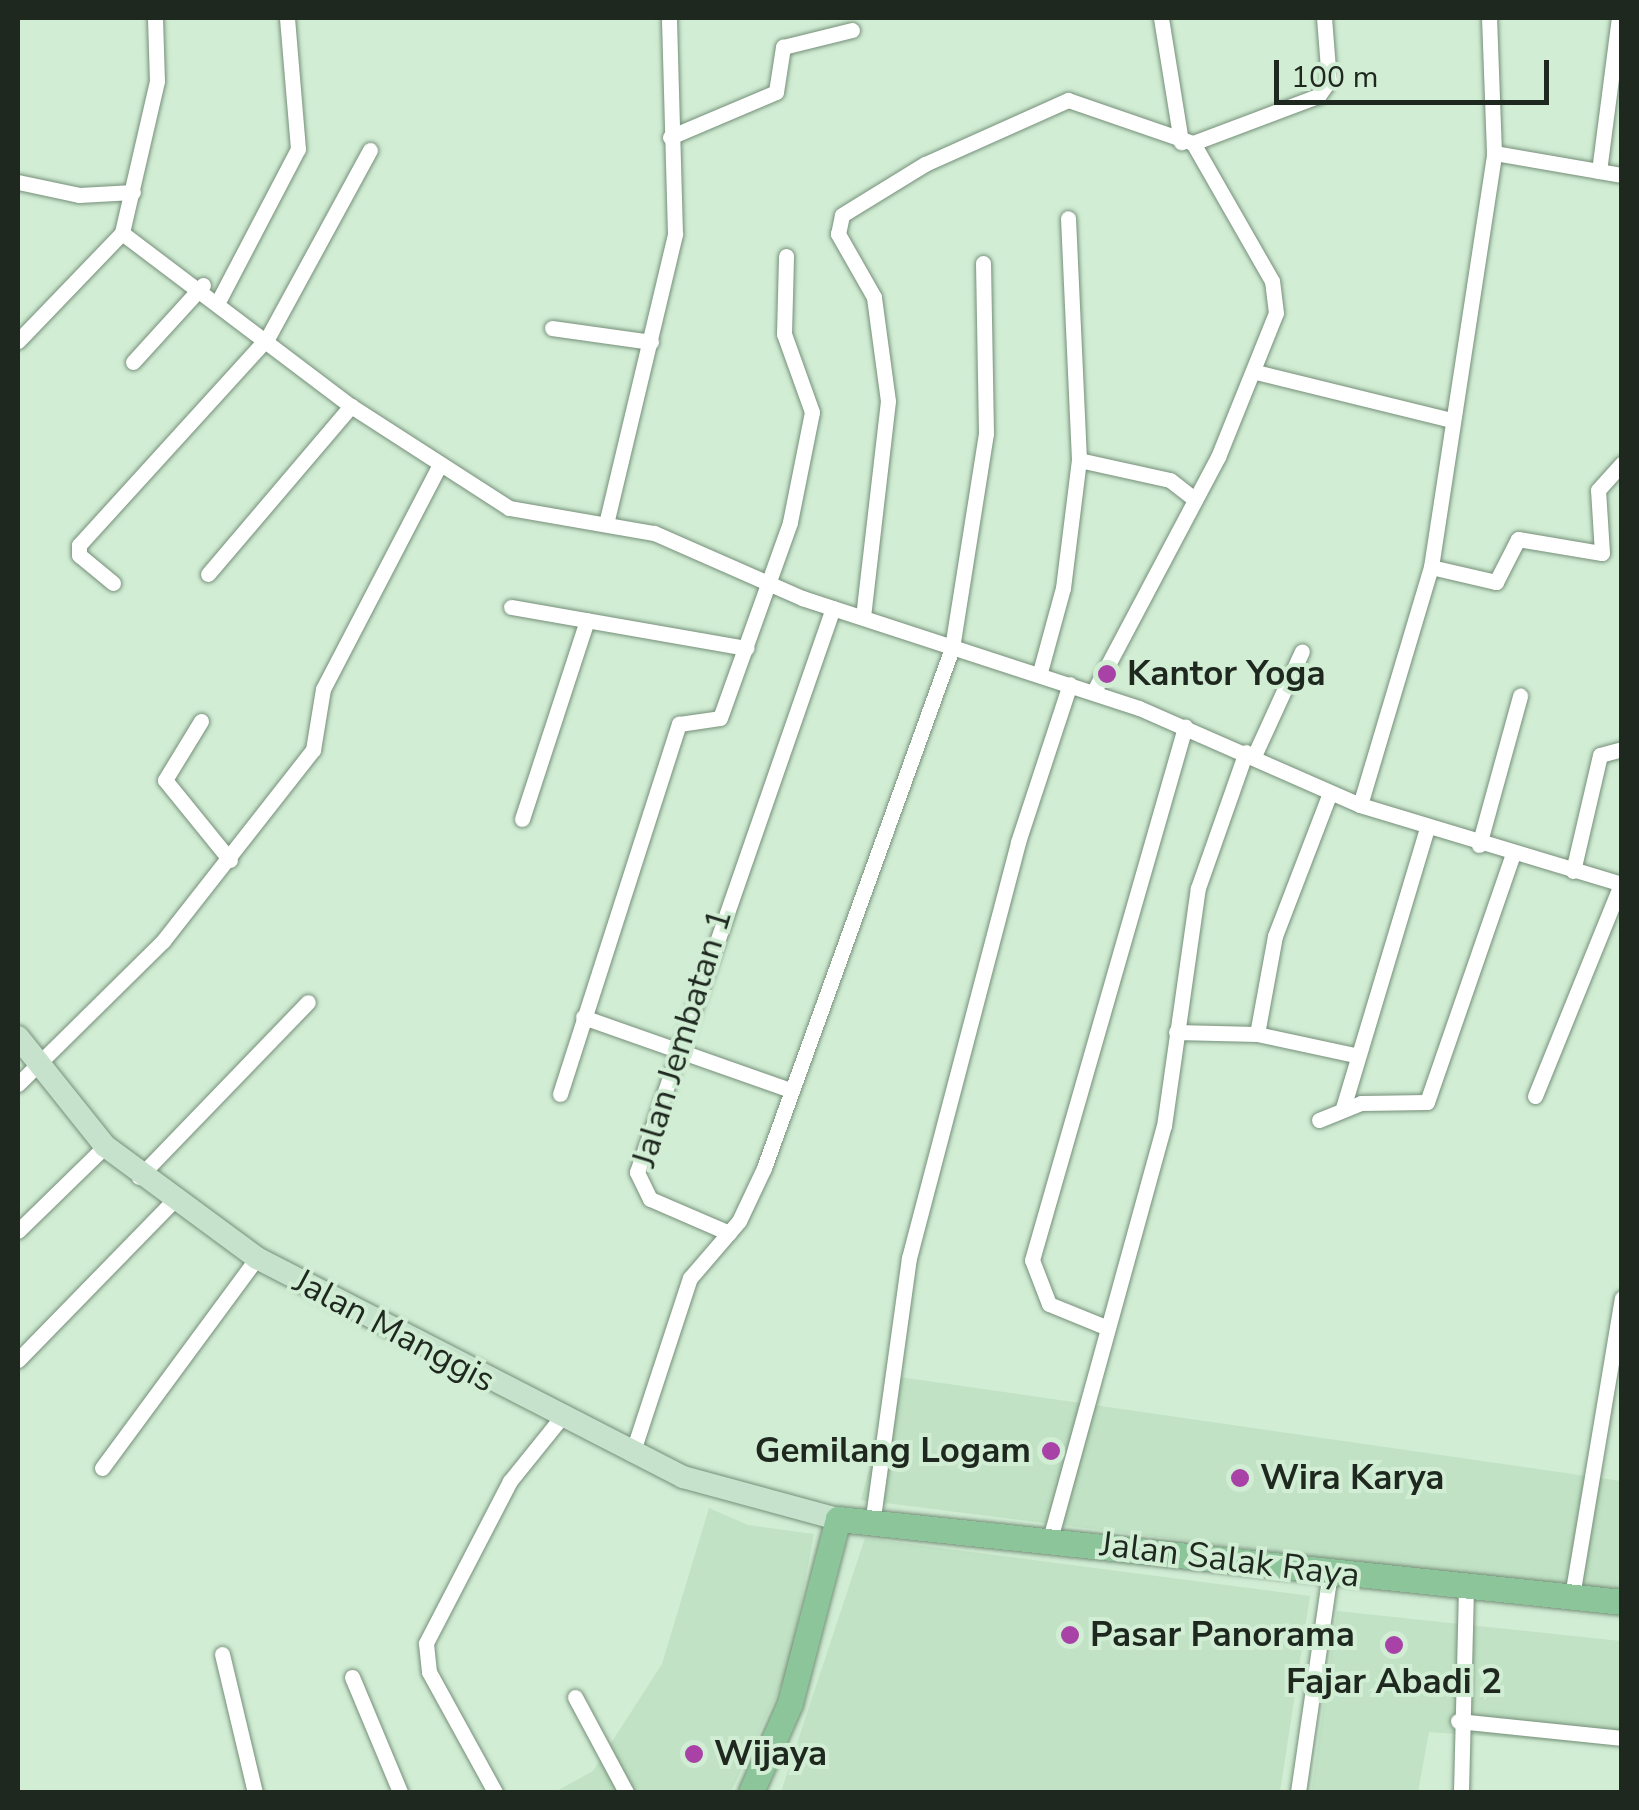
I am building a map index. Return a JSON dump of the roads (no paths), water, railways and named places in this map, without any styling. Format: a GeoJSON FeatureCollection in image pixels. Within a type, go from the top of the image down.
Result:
{"type":"FeatureCollection","features":[{"type":"Feature","properties":{"kind":"main road","name":"Jalan Salak Raya"},"geometry":{"type":"LineString","coordinates":[[838,1519],[873,1518],[1622,1602]]}},
{"type":"Feature","properties":{"kind":"main road"},"geometry":{"type":"LineString","coordinates":[[751,1792],[790,1703],[838,1519]]}},
{"type":"Feature","properties":{"kind":"street"},"geometry":{"type":"LineString","coordinates":[[18,341],[122,232],[157,81],[155,18]]}},
{"type":"Feature","properties":{"kind":"street"},"geometry":{"type":"LineString","coordinates":[[220,298],[298,149],[289,88],[287,18]]}},
{"type":"Feature","properties":{"kind":"street"},"geometry":{"type":"LineString","coordinates":[[606,524],[675,234],[669,18]]}},
{"type":"Feature","properties":{"kind":"street"},"geometry":{"type":"LineString","coordinates":[[1094,691],[1256,372],[1276,296],[1187,143],[1161,18]]}},
{"type":"Feature","properties":{"kind":"street"},"geometry":{"type":"LineString","coordinates":[[863,617],[888,401],[874,298],[838,234],[842,216],[925,164],[1068,100],[1187,143],[1324,91],[1324,18]]}},
{"type":"Feature","properties":{"kind":"street"},"geometry":{"type":"LineString","coordinates":[[1360,804],[1431,567],[1494,153],[1489,18]]}},
{"type":"Feature","properties":{"kind":"street"},"geometry":{"type":"LineString","coordinates":[[1599,172],[1620,18]]}},
{"type":"Feature","properties":{"kind":"street"},"geometry":{"type":"LineString","coordinates":[[670,137],[772,96],[783,47],[852,30]]}},
{"type":"Feature","properties":{"kind":"street"},"geometry":{"type":"LineString","coordinates":[[113,583],[79,556],[79,545],[268,337],[370,150]]}},
{"type":"Feature","properties":{"kind":"street"},"geometry":{"type":"LineString","coordinates":[[1494,153],[1622,176]]}},
{"type":"Feature","properties":{"kind":"street"},"geometry":{"type":"LineString","coordinates":[[18,182],[79,195],[133,192]]}},
{"type":"Feature","properties":{"kind":"street"},"geometry":{"type":"LineString","coordinates":[[1040,672],[1062,588],[1079,460],[1068,218]]}},
{"type":"Feature","properties":{"kind":"street"},"geometry":{"type":"LineString","coordinates":[[122,232],[220,298],[351,406],[439,466],[542,520],[606,524],[685,544],[769,586],[952,648],[1040,672],[1185,726],[1360,804],[1479,844],[1621,884],[1535,1096]]}},
{"type":"Feature","properties":{"kind":"street"},"geometry":{"type":"LineString","coordinates":[[560,1094],[583,1018],[648,840],[678,724],[687,716],[718,721],[769,586],[812,412],[784,334],[786,256]]}},
{"type":"Feature","properties":{"kind":"street"},"geometry":{"type":"LineString","coordinates":[[632,1454],[690,1278],[729,1233],[790,1090],[952,648],[986,434],[983,262]]}},
{"type":"Feature","properties":{"kind":"street"},"geometry":{"type":"LineString","coordinates":[[134,362],[202,285]]}},
{"type":"Feature","properties":{"kind":"street"},"geometry":{"type":"LineString","coordinates":[[552,328],[651,342]]}},
{"type":"Feature","properties":{"kind":"street"},"geometry":{"type":"LineString","coordinates":[[1256,372],[1452,420]]}},
{"type":"Feature","properties":{"kind":"street"},"geometry":{"type":"LineString","coordinates":[[208,574],[351,406]]}},
{"type":"Feature","properties":{"kind":"street"},"geometry":{"type":"LineString","coordinates":[[1079,460],[1170,480],[1193,498]]}},
{"type":"Feature","properties":{"kind":"street"},"geometry":{"type":"LineString","coordinates":[[1431,567],[1496,582],[1518,539],[1602,553],[1598,490],[1622,463]]}},
{"type":"Feature","properties":{"kind":"street"},"geometry":{"type":"LineString","coordinates":[[18,1084],[40,1068],[230,860],[318,742],[323,689],[439,466]]}},
{"type":"Feature","properties":{"kind":"street"},"geometry":{"type":"LineString","coordinates":[[511,608],[746,648]]}},
{"type":"Feature","properties":{"kind":"street","name":"Jalan Jembatan 1"},"geometry":{"type":"LineString","coordinates":[[729,1233],[650,1198],[637,1182],[674,1049],[833,608]]}},
{"type":"Feature","properties":{"kind":"street"},"geometry":{"type":"LineString","coordinates":[[522,819],[587,620]]}},
{"type":"Feature","properties":{"kind":"street"},"geometry":{"type":"LineString","coordinates":[[1050,1540],[1104,1326],[1164,1126],[1198,888],[1250,754],[1302,652]]}},
{"type":"Feature","properties":{"kind":"street"},"geometry":{"type":"LineString","coordinates":[[873,1518],[909,1258],[1018,842],[1070,684]]}},
{"type":"Feature","properties":{"kind":"street"},"geometry":{"type":"LineString","coordinates":[[1479,844],[1520,696]]}},
{"type":"Feature","properties":{"kind":"street"},"geometry":{"type":"LineString","coordinates":[[201,721],[165,780],[230,860]]}},
{"type":"Feature","properties":{"kind":"street"},"geometry":{"type":"LineString","coordinates":[[1104,1326],[1049,1304],[1032,1260],[1185,726]]}},
{"type":"Feature","properties":{"kind":"street"},"geometry":{"type":"LineString","coordinates":[[1574,871],[1600,756],[1622,749]]}},
{"type":"Feature","properties":{"kind":"street"},"geometry":{"type":"LineString","coordinates":[[1257,1034],[1275,936],[1330,793]]}},
{"type":"Feature","properties":{"kind":"street"},"geometry":{"type":"LineString","coordinates":[[1344,1108],[1355,1055],[1428,828]]}},
{"type":"Feature","properties":{"kind":"street"},"geometry":{"type":"LineString","coordinates":[[1319,1120],[1344,1108],[1427,1102],[1513,854]]}},
{"type":"Feature","properties":{"kind":"street"},"geometry":{"type":"LineString","coordinates":[[139,1177],[308,1002]]}},
{"type":"Feature","properties":{"kind":"street"},"geometry":{"type":"LineString","coordinates":[[583,1018],[790,1090]]}},
{"type":"Feature","properties":{"kind":"street"},"geometry":{"type":"LineString","coordinates":[[1176,1032],[1257,1034],[1355,1055]]}},
{"type":"Feature","properties":{"kind":"street","name":"Jalan Manggis"},"geometry":{"type":"LineString","coordinates":[[18,1036],[106,1146],[139,1177],[257,1258],[560,1419],[683,1478],[838,1519]]}},
{"type":"Feature","properties":{"kind":"street"},"geometry":{"type":"LineString","coordinates":[[18,1231],[106,1146]]}},
{"type":"Feature","properties":{"kind":"street"},"geometry":{"type":"LineString","coordinates":[[18,1360],[172,1202]]}},
{"type":"Feature","properties":{"kind":"street"},"geometry":{"type":"LineString","coordinates":[[102,1468],[257,1258]]}},
{"type":"Feature","properties":{"kind":"street"},"geometry":{"type":"LineString","coordinates":[[1572,1596],[1622,1298]]}},
{"type":"Feature","properties":{"kind":"street"},"geometry":{"type":"LineString","coordinates":[[495,1792],[429,1672],[426,1643],[510,1481],[560,1419]]}},
{"type":"Feature","properties":{"kind":"street"},"geometry":{"type":"LineString","coordinates":[[1298,1792],[1330,1572]]}},
{"type":"Feature","properties":{"kind":"street"},"geometry":{"type":"LineString","coordinates":[[1461,1792],[1458,1721],[1466,1586]]}},
{"type":"Feature","properties":{"kind":"street"},"geometry":{"type":"LineString","coordinates":[[222,1654],[256,1792]]}},
{"type":"Feature","properties":{"kind":"street"},"geometry":{"type":"LineString","coordinates":[[352,1677],[400,1792]]}},
{"type":"Feature","properties":{"kind":"street"},"geometry":{"type":"LineString","coordinates":[[575,1697],[626,1792]]}},
{"type":"Feature","properties":{"kind":"street"},"geometry":{"type":"LineString","coordinates":[[1458,1721],[1622,1738]]}},
{"type":"Feature","properties":{"kind":"place","name":"Kantor Yoga"},"geometry":{"type":"Point","coordinates":[1107,674]}},
{"type":"Feature","properties":{"kind":"place","name":"Gemilang Logam"},"geometry":{"type":"Point","coordinates":[1051,1451]}},
{"type":"Feature","properties":{"kind":"place","name":"Wira Karya"},"geometry":{"type":"Point","coordinates":[1240,1478]}},
{"type":"Feature","properties":{"kind":"place","name":"Pasar Panorama"},"geometry":{"type":"Point","coordinates":[1070,1635]}},
{"type":"Feature","properties":{"kind":"place","name":"Fajar Abadi 2"},"geometry":{"type":"Point","coordinates":[1394,1645]}},
{"type":"Feature","properties":{"kind":"place","name":"Wijaya"},"geometry":{"type":"Point","coordinates":[694,1754]}}]}
